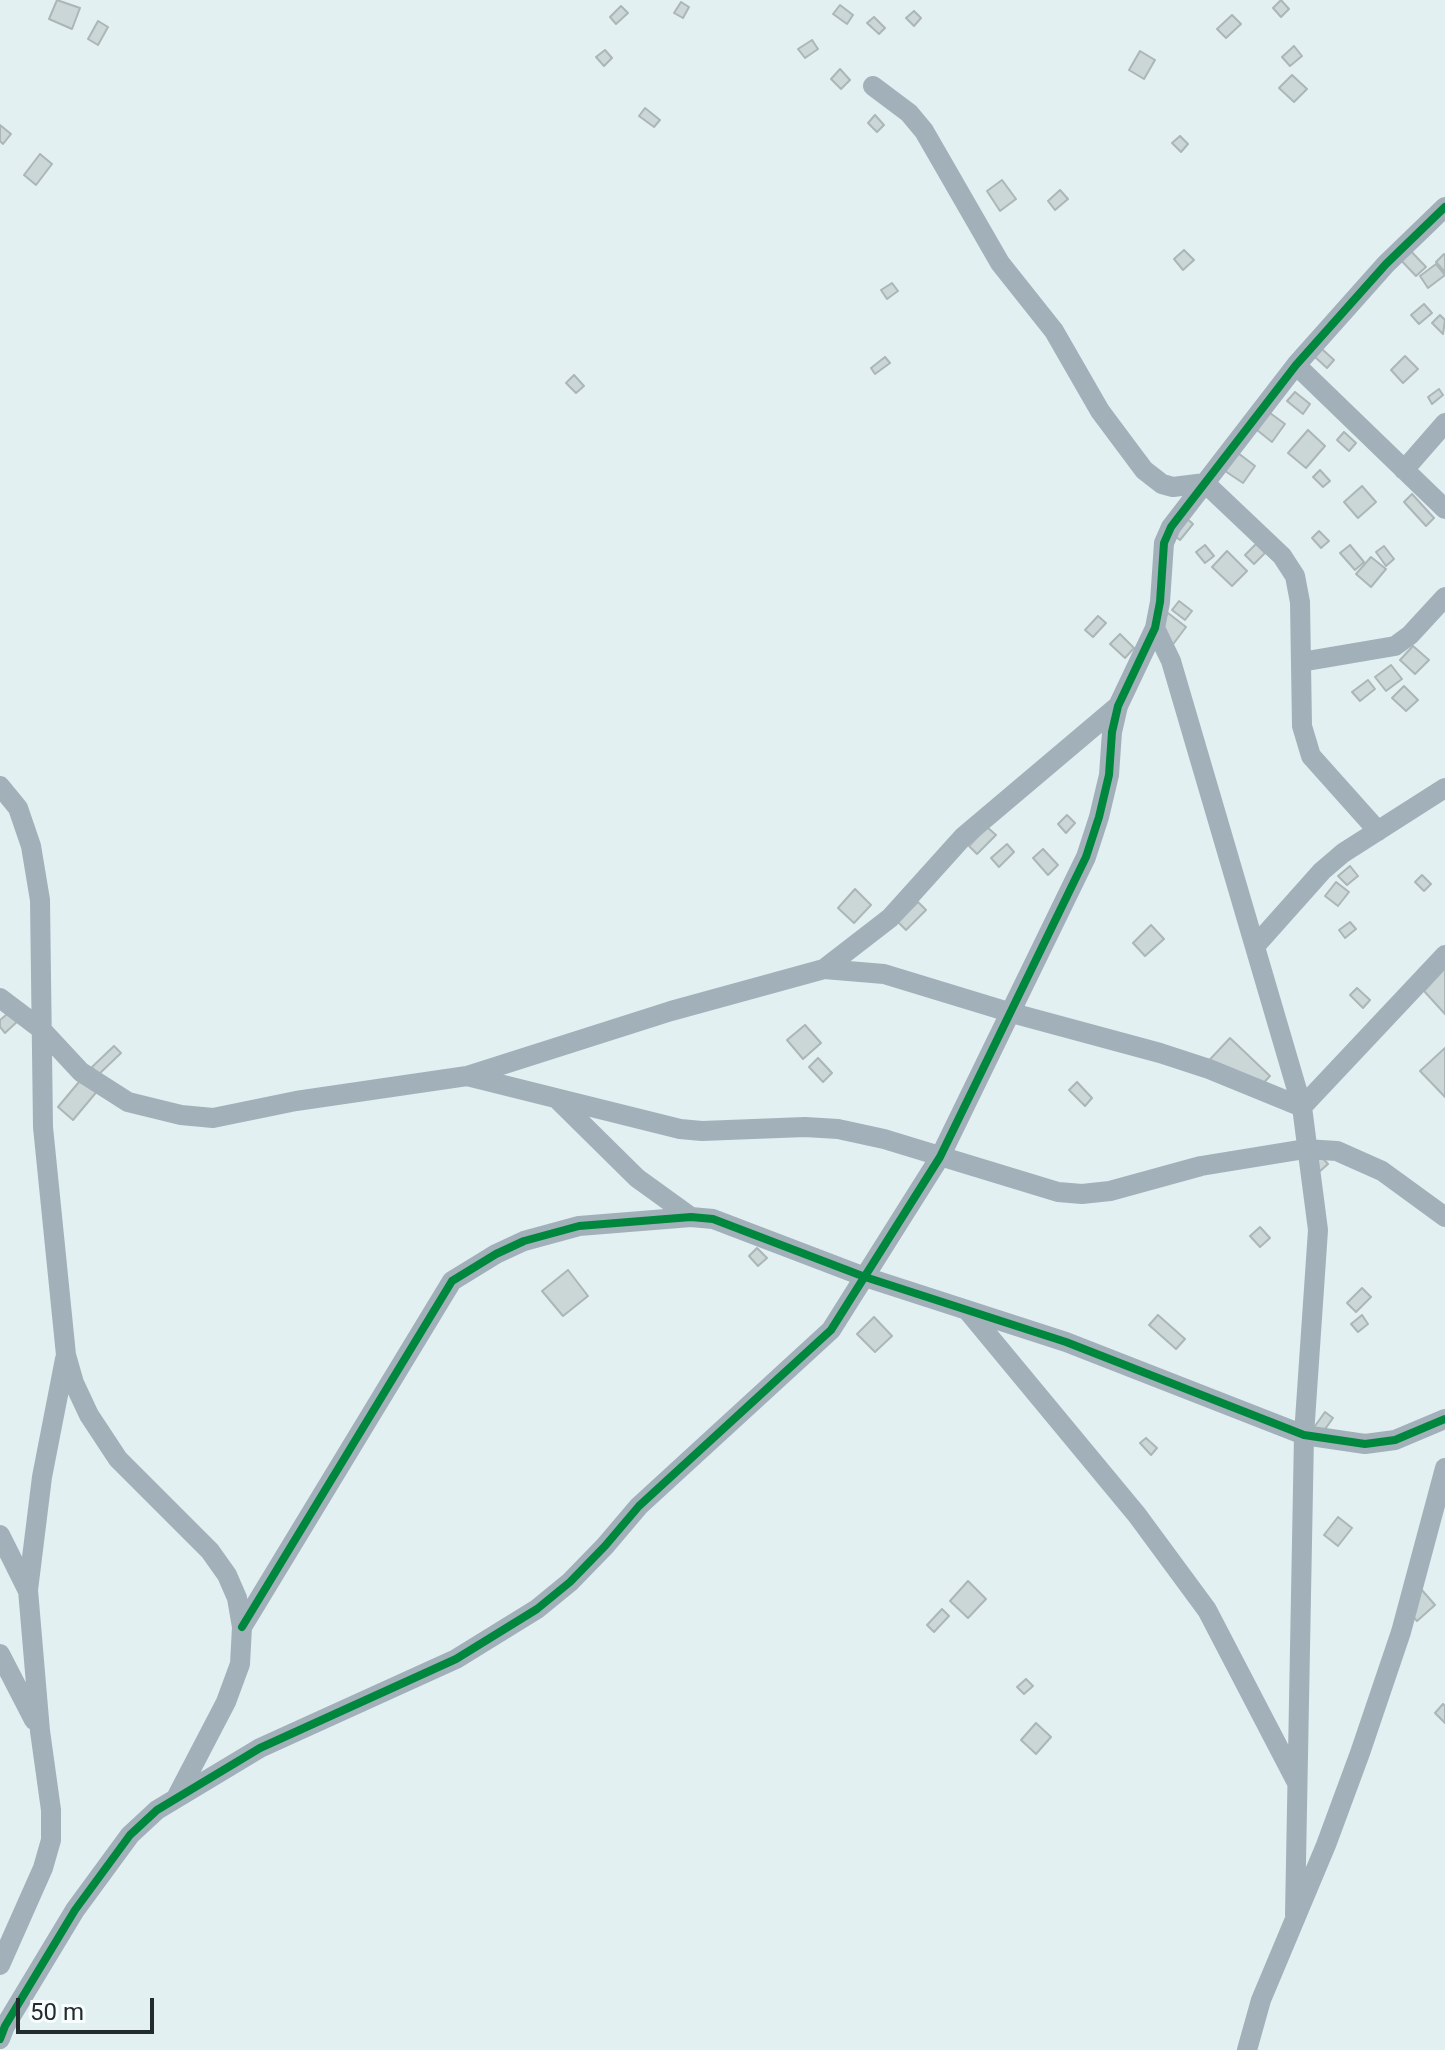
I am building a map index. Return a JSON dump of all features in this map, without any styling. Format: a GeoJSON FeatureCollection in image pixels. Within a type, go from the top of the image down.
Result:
{"type":"FeatureCollection","features":[{"type":"Feature","properties":{"kind":"street"},"geometry":{"type":"LineString","coordinates":[[873,86],[909,113],[924,131],[1000,263],[1054,331],[1100,411],[1144,470],[1162,484],[1173,487],[1205,483]]}},
{"type":"Feature","properties":{"kind":"street"},"geometry":{"type":"LineString","coordinates":[[0,2039],[75,1910],[130,1835],[157,1810],[260,1748],[456,1659],[537,1609],[587,1564],[639,1506],[831,1330],[940,1157],[1086,857],[1109,775],[1112,732],[1118,706],[1155,628],[1164,543],[1171,527],[1296,365],[1386,264],[1445,207]]}},
{"type":"Feature","properties":{"kind":"street"},"geometry":{"type":"LineString","coordinates":[[1296,365],[1445,509]]}},
{"type":"Feature","properties":{"kind":"street"},"geometry":{"type":"LineString","coordinates":[[1404,470],[1445,423]]}},
{"type":"Feature","properties":{"kind":"street"},"geometry":{"type":"LineString","coordinates":[[1205,483],[1282,556],[1295,576],[1300,602],[1302,726],[1311,756],[1378,831]]}},
{"type":"Feature","properties":{"kind":"street"},"geometry":{"type":"LineString","coordinates":[[1301,662],[1395,646],[1410,635],[1445,597]]}},
{"type":"Feature","properties":{"kind":"street"},"geometry":{"type":"LineString","coordinates":[[1155,628],[1171,661],[1302,1107],[1305,1149],[1318,1230],[1304,1435],[1295,1915]]}},
{"type":"Feature","properties":{"kind":"street"},"geometry":{"type":"LineString","coordinates":[[824,969],[890,918],[963,837],[1118,706]]}},
{"type":"Feature","properties":{"kind":"street"},"geometry":{"type":"LineString","coordinates":[[0,786],[18,808],[31,846],[40,900],[43,1127],[66,1355],[74,1383],[89,1415],[118,1459],[210,1551],[227,1575],[237,1598],[242,1627],[240,1664],[226,1702],[176,1798]]}},
{"type":"Feature","properties":{"kind":"street"},"geometry":{"type":"LineString","coordinates":[[1256,945],[1322,871],[1343,853],[1445,788]]}},
{"type":"Feature","properties":{"kind":"street"},"geometry":{"type":"LineString","coordinates":[[1302,1107],[1445,955]]}},
{"type":"Feature","properties":{"kind":"street"},"geometry":{"type":"LineString","coordinates":[[0,998],[41,1029],[81,1072],[128,1102],[181,1115],[213,1118],[296,1101],[467,1076],[671,1011],[824,969],[884,974],[1160,1053],[1209,1069],[1302,1107]]}},
{"type":"Feature","properties":{"kind":"street"},"geometry":{"type":"LineString","coordinates":[[467,1076],[680,1129],[838,1129],[884,1139],[1058,1192],[1082,1194],[1110,1191],[1201,1166],[1305,1149],[1337,1151],[1382,1171],[1445,1217]]}},
{"type":"Feature","properties":{"kind":"street"},"geometry":{"type":"LineString","coordinates":[[557,1099],[637,1178],[691,1217]]}},
{"type":"Feature","properties":{"kind":"street"},"geometry":{"type":"LineString","coordinates":[[242,1627],[452,1281],[524,1241],[579,1226],[691,1217],[713,1219],[865,1277],[1078,1347],[1304,1435],[1365,1444],[1395,1440],[1445,1419]]}},
{"type":"Feature","properties":{"kind":"street"},"geometry":{"type":"LineString","coordinates":[[968,1311],[1137,1515],[1207,1610],[1298,1783]]}},
{"type":"Feature","properties":{"kind":"street"},"geometry":{"type":"LineString","coordinates":[[0,1965],[43,1868],[51,1840],[51,1810],[40,1731],[28,1590],[42,1477],[66,1355]]}},
{"type":"Feature","properties":{"kind":"street"},"geometry":{"type":"LineString","coordinates":[[1247,2050],[1261,2000],[1326,1845],[1401,1632],[1445,1468]]}},
{"type":"Feature","properties":{"kind":"street"},"geometry":{"type":"LineString","coordinates":[[0,1535],[28,1590]]}},
{"type":"Feature","properties":{"kind":"street"},"geometry":{"type":"LineString","coordinates":[[0,1654],[40,1731]]}},
{"type":"Feature","properties":{"kind":"building"},"geometry":{"type":"Polygon","coordinates":[[[57,0],[80,8],[72,29],[49,19],[57,0]]]}},
{"type":"Feature","properties":{"kind":"building"},"geometry":{"type":"Polygon","coordinates":[[[1281,0],[1289,9],[1281,17],[1273,8],[1281,0]]]}},
{"type":"Feature","properties":{"kind":"building"},"geometry":{"type":"Polygon","coordinates":[[[681,2],[689,7],[683,18],[674,13],[681,2]]]}},
{"type":"Feature","properties":{"kind":"building"},"geometry":{"type":"Polygon","coordinates":[[[840,5],[853,15],[847,24],[833,14],[840,5]]]}},
{"type":"Feature","properties":{"kind":"building"},"geometry":{"type":"Polygon","coordinates":[[[621,6],[628,13],[616,24],[610,17],[621,6]]]}},
{"type":"Feature","properties":{"kind":"building"},"geometry":{"type":"Polygon","coordinates":[[[914,11],[921,18],[914,26],[906,18],[914,11]]]}},
{"type":"Feature","properties":{"kind":"building"},"geometry":{"type":"Polygon","coordinates":[[[1232,15],[1241,24],[1226,38],[1217,29],[1232,15]]]}},
{"type":"Feature","properties":{"kind":"building"},"geometry":{"type":"Polygon","coordinates":[[[874,17],[885,28],[879,34],[867,23],[874,17]]]}},
{"type":"Feature","properties":{"kind":"building"},"geometry":{"type":"Polygon","coordinates":[[[98,21],[108,27],[98,45],[88,39],[98,21]]]}},
{"type":"Feature","properties":{"kind":"building"},"geometry":{"type":"Polygon","coordinates":[[[812,40],[818,49],[805,58],[798,49],[812,40]]]}},
{"type":"Feature","properties":{"kind":"building"},"geometry":{"type":"Polygon","coordinates":[[[1294,46],[1302,56],[1290,66],[1282,57],[1294,46]]]}},
{"type":"Feature","properties":{"kind":"building"},"geometry":{"type":"Polygon","coordinates":[[[605,50],[612,58],[604,66],[596,57],[605,50]]]}},
{"type":"Feature","properties":{"kind":"building"},"geometry":{"type":"Polygon","coordinates":[[[1140,51],[1155,60],[1144,79],[1129,70],[1140,51]]]}},
{"type":"Feature","properties":{"kind":"building"},"geometry":{"type":"Polygon","coordinates":[[[840,69],[850,80],[841,89],[831,79],[840,69]]]}},
{"type":"Feature","properties":{"kind":"building"},"geometry":{"type":"Polygon","coordinates":[[[1292,75],[1307,89],[1294,102],[1279,88],[1292,75]]]}},
{"type":"Feature","properties":{"kind":"building"},"geometry":{"type":"Polygon","coordinates":[[[645,108],[660,120],[654,127],[639,116],[645,108]]]}},
{"type":"Feature","properties":{"kind":"building"},"geometry":{"type":"Polygon","coordinates":[[[875,115],[884,125],[877,132],[868,123],[875,115]]]}},
{"type":"Feature","properties":{"kind":"building"},"geometry":{"type":"Polygon","coordinates":[[[0,125],[11,134],[3,144],[0,141],[0,125]]]}},
{"type":"Feature","properties":{"kind":"building"},"geometry":{"type":"Polygon","coordinates":[[[1180,136],[1188,144],[1181,152],[1172,143],[1180,136]]]}},
{"type":"Feature","properties":{"kind":"building"},"geometry":{"type":"Polygon","coordinates":[[[40,154],[52,164],[36,185],[24,175],[40,154]]]}},
{"type":"Feature","properties":{"kind":"building"},"geometry":{"type":"Polygon","coordinates":[[[1002,180],[1016,199],[1000,211],[987,191],[1002,180]]]}},
{"type":"Feature","properties":{"kind":"building"},"geometry":{"type":"Polygon","coordinates":[[[1060,190],[1068,199],[1055,210],[1048,201],[1060,190]]]}},
{"type":"Feature","properties":{"kind":"building"},"geometry":{"type":"Polygon","coordinates":[[[1406,246],[1426,267],[1416,276],[1396,255],[1406,246]]]}},
{"type":"Feature","properties":{"kind":"building"},"geometry":{"type":"Polygon","coordinates":[[[1184,250],[1194,260],[1183,270],[1174,259],[1184,250]]]}},
{"type":"Feature","properties":{"kind":"building"},"geometry":{"type":"Polygon","coordinates":[[[1445,255],[1445,272],[1436,262],[1445,255]]]}},
{"type":"Feature","properties":{"kind":"building"},"geometry":{"type":"Polygon","coordinates":[[[1436,264],[1445,275],[1428,288],[1420,276],[1436,264]]]}},
{"type":"Feature","properties":{"kind":"building"},"geometry":{"type":"Polygon","coordinates":[[[892,283],[898,291],[887,299],[881,290],[892,283]]]}},
{"type":"Feature","properties":{"kind":"building"},"geometry":{"type":"Polygon","coordinates":[[[1424,304],[1432,313],[1419,324],[1411,315],[1424,304]]]}},
{"type":"Feature","properties":{"kind":"building"},"geometry":{"type":"Polygon","coordinates":[[[1440,315],[1445,320],[1443,334],[1432,323],[1440,315]]]}},
{"type":"Feature","properties":{"kind":"building"},"geometry":{"type":"Polygon","coordinates":[[[1322,349],[1334,360],[1327,368],[1315,357],[1322,349]]]}},
{"type":"Feature","properties":{"kind":"building"},"geometry":{"type":"Polygon","coordinates":[[[1405,356],[1418,369],[1403,383],[1391,370],[1405,356]]]}},
{"type":"Feature","properties":{"kind":"building"},"geometry":{"type":"Polygon","coordinates":[[[885,357],[890,363],[875,374],[871,368],[885,357]]]}},
{"type":"Feature","properties":{"kind":"building"},"geometry":{"type":"Polygon","coordinates":[[[574,375],[584,386],[576,393],[566,383],[574,375]]]}},
{"type":"Feature","properties":{"kind":"building"},"geometry":{"type":"Polygon","coordinates":[[[1439,389],[1443,395],[1432,404],[1428,397],[1439,389]]]}},
{"type":"Feature","properties":{"kind":"building"},"geometry":{"type":"Polygon","coordinates":[[[1295,392],[1310,404],[1303,414],[1287,401],[1295,392]]]}},
{"type":"Feature","properties":{"kind":"building"},"geometry":{"type":"Polygon","coordinates":[[[1270,413],[1285,424],[1272,442],[1257,430],[1270,413]]]}},
{"type":"Feature","properties":{"kind":"building"},"geometry":{"type":"Polygon","coordinates":[[[1308,430],[1325,446],[1306,468],[1288,453],[1308,430]]]}},
{"type":"Feature","properties":{"kind":"building"},"geometry":{"type":"Polygon","coordinates":[[[1344,432],[1356,443],[1349,451],[1337,440],[1344,432]]]}},
{"type":"Feature","properties":{"kind":"building"},"geometry":{"type":"Polygon","coordinates":[[[1238,453],[1255,466],[1243,483],[1225,471],[1238,453]]]}},
{"type":"Feature","properties":{"kind":"building"},"geometry":{"type":"Polygon","coordinates":[[[1320,470],[1330,481],[1323,487],[1313,477],[1320,470]]]}},
{"type":"Feature","properties":{"kind":"building"},"geometry":{"type":"Polygon","coordinates":[[[1362,486],[1376,502],[1358,518],[1344,502],[1362,486]]]}},
{"type":"Feature","properties":{"kind":"building"},"geometry":{"type":"Polygon","coordinates":[[[1412,494],[1434,518],[1426,526],[1404,502],[1412,494]]]}},
{"type":"Feature","properties":{"kind":"building"},"geometry":{"type":"Polygon","coordinates":[[[1184,516],[1193,524],[1180,540],[1171,533],[1184,516]]]}},
{"type":"Feature","properties":{"kind":"building"},"geometry":{"type":"Polygon","coordinates":[[[1319,531],[1329,541],[1321,548],[1312,538],[1319,531]]]}},
{"type":"Feature","properties":{"kind":"building"},"geometry":{"type":"Polygon","coordinates":[[[1256,544],[1265,553],[1254,564],[1245,555],[1256,544]]]}},
{"type":"Feature","properties":{"kind":"building"},"geometry":{"type":"Polygon","coordinates":[[[1205,545],[1214,556],[1205,563],[1196,552],[1205,545]]]}},
{"type":"Feature","properties":{"kind":"building"},"geometry":{"type":"Polygon","coordinates":[[[1350,545],[1364,562],[1355,570],[1340,553],[1350,545]]]}},
{"type":"Feature","properties":{"kind":"building"},"geometry":{"type":"Polygon","coordinates":[[[1384,546],[1394,559],[1386,566],[1376,552],[1384,546]]]}},
{"type":"Feature","properties":{"kind":"building"},"geometry":{"type":"Polygon","coordinates":[[[1227,551],[1247,571],[1232,586],[1212,567],[1227,551]]]}},
{"type":"Feature","properties":{"kind":"building"},"geometry":{"type":"Polygon","coordinates":[[[1371,557],[1386,569],[1371,587],[1356,574],[1371,557]]]}},
{"type":"Feature","properties":{"kind":"building"},"geometry":{"type":"Polygon","coordinates":[[[1179,601],[1192,611],[1185,620],[1172,610],[1179,601]]]}},
{"type":"Feature","properties":{"kind":"building"},"geometry":{"type":"Polygon","coordinates":[[[1168,613],[1186,627],[1171,647],[1152,632],[1168,613]]]}},
{"type":"Feature","properties":{"kind":"building"},"geometry":{"type":"Polygon","coordinates":[[[1098,616],[1106,623],[1093,637],[1085,630],[1098,616]]]}},
{"type":"Feature","properties":{"kind":"building"},"geometry":{"type":"Polygon","coordinates":[[[1120,634],[1134,648],[1125,658],[1110,644],[1120,634]]]}},
{"type":"Feature","properties":{"kind":"building"},"geometry":{"type":"Polygon","coordinates":[[[1413,646],[1429,660],[1415,674],[1400,660],[1413,646]]]}},
{"type":"Feature","properties":{"kind":"building"},"geometry":{"type":"Polygon","coordinates":[[[1391,665],[1402,679],[1386,691],[1375,677],[1391,665]]]}},
{"type":"Feature","properties":{"kind":"building"},"geometry":{"type":"Polygon","coordinates":[[[1368,680],[1375,689],[1360,701],[1352,692],[1368,680]]]}},
{"type":"Feature","properties":{"kind":"building"},"geometry":{"type":"Polygon","coordinates":[[[1404,686],[1418,700],[1406,711],[1392,698],[1404,686]]]}},
{"type":"Feature","properties":{"kind":"building"},"geometry":{"type":"Polygon","coordinates":[[[1067,815],[1075,823],[1066,833],[1058,824],[1067,815]]]}},
{"type":"Feature","properties":{"kind":"building"},"geometry":{"type":"Polygon","coordinates":[[[987,827],[996,835],[977,854],[969,846],[987,827]]]}},
{"type":"Feature","properties":{"kind":"building"},"geometry":{"type":"Polygon","coordinates":[[[1007,844],[1014,852],[999,867],[991,858],[1007,844]]]}},
{"type":"Feature","properties":{"kind":"building"},"geometry":{"type":"Polygon","coordinates":[[[1043,849],[1058,865],[1048,875],[1033,858],[1043,849]]]}},
{"type":"Feature","properties":{"kind":"building"},"geometry":{"type":"Polygon","coordinates":[[[1350,866],[1358,876],[1347,885],[1338,876],[1350,866]]]}},
{"type":"Feature","properties":{"kind":"building"},"geometry":{"type":"Polygon","coordinates":[[[1422,875],[1431,884],[1424,891],[1415,882],[1422,875]]]}},
{"type":"Feature","properties":{"kind":"building"},"geometry":{"type":"Polygon","coordinates":[[[1336,882],[1349,892],[1338,906],[1325,896],[1336,882]]]}},
{"type":"Feature","properties":{"kind":"building"},"geometry":{"type":"Polygon","coordinates":[[[855,889],[871,905],[854,923],[838,908],[855,889]]]}},
{"type":"Feature","properties":{"kind":"building"},"geometry":{"type":"Polygon","coordinates":[[[918,902],[926,910],[906,930],[898,922],[918,902]]]}},
{"type":"Feature","properties":{"kind":"building"},"geometry":{"type":"Polygon","coordinates":[[[1350,922],[1356,929],[1345,938],[1339,930],[1350,922]]]}},
{"type":"Feature","properties":{"kind":"building"},"geometry":{"type":"Polygon","coordinates":[[[1151,925],[1164,939],[1145,956],[1133,943],[1151,925]]]}},
{"type":"Feature","properties":{"kind":"building"},"geometry":{"type":"Polygon","coordinates":[[[1445,968],[1445,1014],[1424,991],[1445,968]]]}},
{"type":"Feature","properties":{"kind":"building"},"geometry":{"type":"Polygon","coordinates":[[[1357,988],[1370,1000],[1363,1008],[1350,995],[1357,988]]]}},
{"type":"Feature","properties":{"kind":"building"},"geometry":{"type":"Polygon","coordinates":[[[12,1010],[20,1019],[5,1033],[0,1027],[0,1020],[12,1010]]]}},
{"type":"Feature","properties":{"kind":"building"},"geometry":{"type":"Polygon","coordinates":[[[805,1025],[821,1043],[803,1059],[787,1040],[805,1025]]]}},
{"type":"Feature","properties":{"kind":"building"},"geometry":{"type":"Polygon","coordinates":[[[1230,1038],[1270,1076],[1253,1094],[1201,1069],[1230,1038]]]}},
{"type":"Feature","properties":{"kind":"building"},"geometry":{"type":"Polygon","coordinates":[[[114,1046],[121,1053],[98,1075],[92,1067],[114,1046]]]}},
{"type":"Feature","properties":{"kind":"building"},"geometry":{"type":"Polygon","coordinates":[[[1445,1048],[1445,1097],[1420,1071],[1445,1048]]]}},
{"type":"Feature","properties":{"kind":"building"},"geometry":{"type":"Polygon","coordinates":[[[818,1058],[832,1073],[823,1082],[809,1067],[818,1058]]]}},
{"type":"Feature","properties":{"kind":"building"},"geometry":{"type":"Polygon","coordinates":[[[84,1076],[99,1089],[73,1120],[58,1107],[84,1076]]]}},
{"type":"Feature","properties":{"kind":"building"},"geometry":{"type":"Polygon","coordinates":[[[1077,1082],[1092,1098],[1085,1106],[1069,1090],[1077,1082]]]}},
{"type":"Feature","properties":{"kind":"building"},"geometry":{"type":"Polygon","coordinates":[[[1319,1154],[1328,1164],[1319,1172],[1310,1162],[1319,1154]]]}},
{"type":"Feature","properties":{"kind":"building"},"geometry":{"type":"Polygon","coordinates":[[[1260,1227],[1270,1238],[1260,1247],[1250,1236],[1260,1227]]]}},
{"type":"Feature","properties":{"kind":"building"},"geometry":{"type":"Polygon","coordinates":[[[757,1248],[767,1258],[758,1266],[749,1256],[757,1248]]]}},
{"type":"Feature","properties":{"kind":"building"},"geometry":{"type":"Polygon","coordinates":[[[568,1270],[588,1296],[563,1316],[542,1291],[568,1270]]]}},
{"type":"Feature","properties":{"kind":"building"},"geometry":{"type":"Polygon","coordinates":[[[1362,1288],[1371,1297],[1356,1312],[1347,1303],[1362,1288]]]}},
{"type":"Feature","properties":{"kind":"building"},"geometry":{"type":"Polygon","coordinates":[[[1158,1315],[1185,1339],[1176,1349],[1149,1325],[1158,1315]]]}},
{"type":"Feature","properties":{"kind":"building"},"geometry":{"type":"Polygon","coordinates":[[[1362,1315],[1368,1324],[1358,1332],[1351,1324],[1362,1315]]]}},
{"type":"Feature","properties":{"kind":"building"},"geometry":{"type":"Polygon","coordinates":[[[874,1317],[892,1336],[875,1352],[857,1334],[874,1317]]]}},
{"type":"Feature","properties":{"kind":"building"},"geometry":{"type":"Polygon","coordinates":[[[1325,1412],[1333,1418],[1318,1439],[1310,1433],[1325,1412]]]}},
{"type":"Feature","properties":{"kind":"building"},"geometry":{"type":"Polygon","coordinates":[[[1146,1438],[1157,1448],[1151,1455],[1140,1443],[1146,1438]]]}},
{"type":"Feature","properties":{"kind":"building"},"geometry":{"type":"Polygon","coordinates":[[[1338,1517],[1352,1528],[1338,1546],[1324,1535],[1338,1517]]]}},
{"type":"Feature","properties":{"kind":"building"},"geometry":{"type":"Polygon","coordinates":[[[968,1581],[986,1599],[968,1618],[950,1601],[968,1581]]]}},
{"type":"Feature","properties":{"kind":"building"},"geometry":{"type":"Polygon","coordinates":[[[1421,1589],[1435,1605],[1417,1621],[1403,1606],[1421,1589]]]}},
{"type":"Feature","properties":{"kind":"building"},"geometry":{"type":"Polygon","coordinates":[[[942,1609],[949,1616],[934,1632],[927,1625],[942,1609]]]}},
{"type":"Feature","properties":{"kind":"building"},"geometry":{"type":"Polygon","coordinates":[[[1026,1679],[1033,1686],[1024,1694],[1017,1687],[1026,1679]]]}},
{"type":"Feature","properties":{"kind":"building"},"geometry":{"type":"Polygon","coordinates":[[[1443,1704],[1445,1706],[1445,1723],[1435,1713],[1443,1704]]]}},
{"type":"Feature","properties":{"kind":"building"},"geometry":{"type":"Polygon","coordinates":[[[1036,1723],[1051,1737],[1036,1754],[1021,1740],[1036,1723]]]}},
{"type":"Feature","properties":{"kind":"cycle path"},"geometry":{"type":"LineString","coordinates":[[0,2039],[75,1910],[130,1835],[157,1810],[260,1748],[456,1659],[537,1609],[570,1582],[639,1506],[831,1330],[940,1157],[1086,857],[1109,775],[1112,732],[1118,706],[1155,628],[1164,543],[1171,527],[1296,365],[1386,264],[1445,207]]}},
{"type":"Feature","properties":{"kind":"cycle path"},"geometry":{"type":"LineString","coordinates":[[242,1627],[452,1281],[524,1241],[579,1226],[691,1217],[713,1219],[865,1277],[1066,1342],[1304,1435],[1365,1444],[1395,1440],[1445,1419]]}}]}
